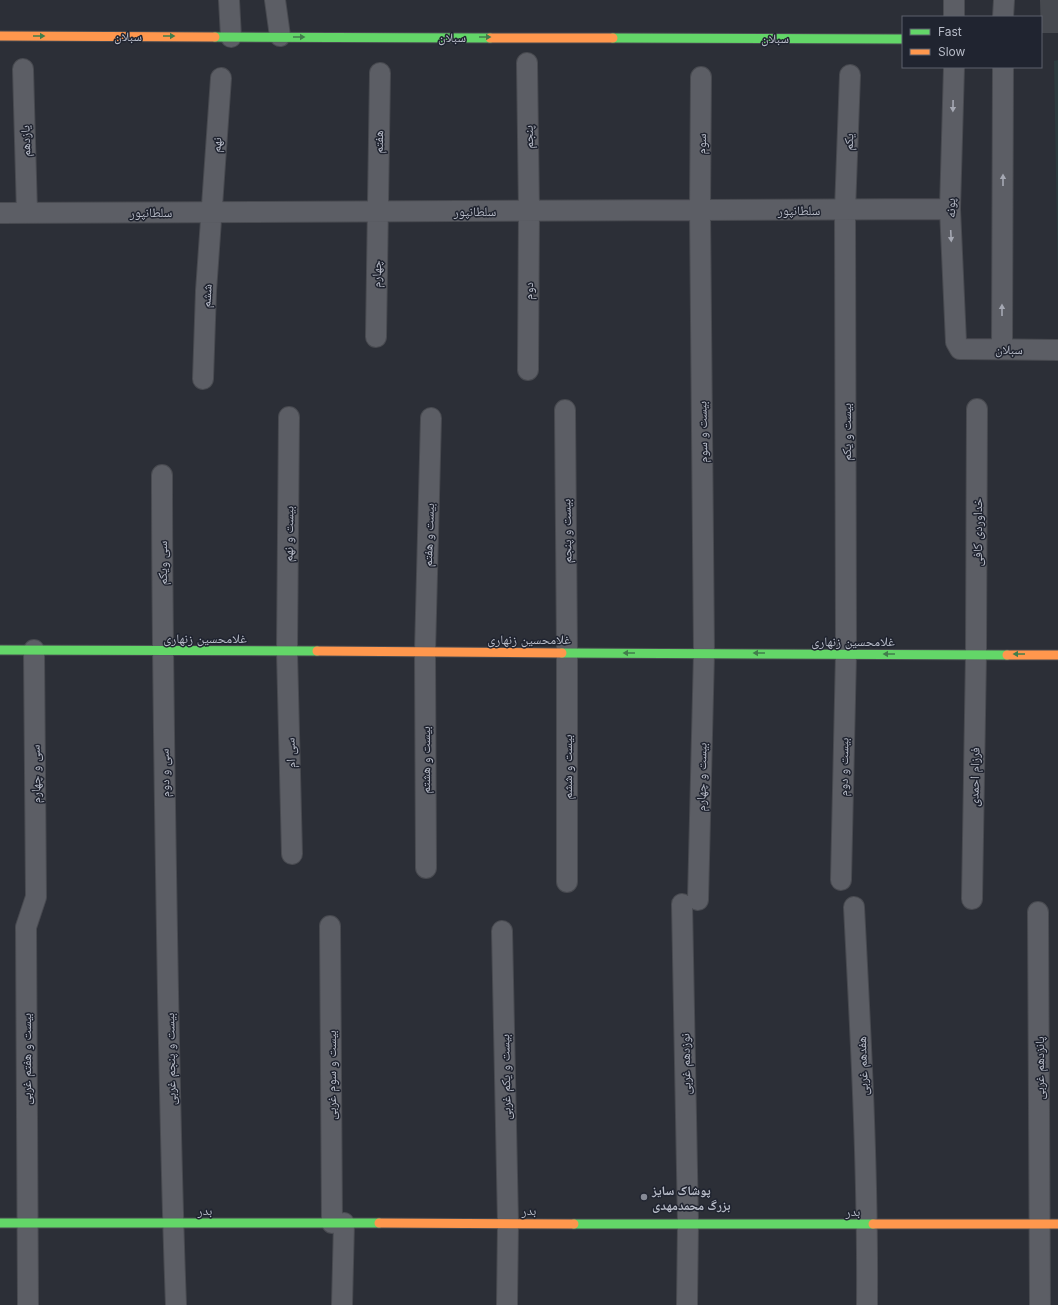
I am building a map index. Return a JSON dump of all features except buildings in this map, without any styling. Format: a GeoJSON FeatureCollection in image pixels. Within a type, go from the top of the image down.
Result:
{"type":"FeatureCollection","features":[{"type":"Feature","properties":{"kind":"street"},"geometry":{"type":"LineString","coordinates":[[229,0],[231,37]]}},
{"type":"Feature","properties":{"kind":"street"},"geometry":{"type":"LineString","coordinates":[[275,0],[280,36]]}},
{"type":"Feature","properties":{"kind":"street"},"geometry":{"type":"LineString","coordinates":[[954,0],[954,16]]}},
{"type":"Feature","properties":{"kind":"street"},"geometry":{"type":"LineString","coordinates":[[1003,16],[1004,0]]}},
{"type":"Feature","properties":{"kind":"street","name":"سبلان"},"geometry":{"type":"LineString","coordinates":[[0,36],[902,39]]}},
{"type":"Feature","properties":{"kind":"street","name":"پنجم"},"geometry":{"type":"LineString","coordinates":[[527,63],[529,211]]}},
{"type":"Feature","properties":{"kind":"street","name":"یازدهم"},"geometry":{"type":"LineString","coordinates":[[23,68],[27,213]]}},
{"type":"Feature","properties":{"kind":"street","name":"پونه"},"geometry":{"type":"LineString","coordinates":[[954,68],[950,209],[956,342],[960,349]]}},
{"type":"Feature","properties":{"kind":"street"},"geometry":{"type":"LineString","coordinates":[[1002,349],[1003,68]]}},
{"type":"Feature","properties":{"kind":"street","name":"هفتم"},"geometry":{"type":"LineString","coordinates":[[377,212],[380,73]]}},
{"type":"Feature","properties":{"kind":"street","name":"یکم"},"geometry":{"type":"LineString","coordinates":[[845,210],[850,75]]}},
{"type":"Feature","properties":{"kind":"street","name":"سوم"},"geometry":{"type":"LineString","coordinates":[[700,210],[701,77]]}},
{"type":"Feature","properties":{"kind":"street","name":"نهم"},"geometry":{"type":"LineString","coordinates":[[211,212],[221,78]]}},
{"type":"Feature","properties":{"kind":"street","name":"سلطانپور"},"geometry":{"type":"LineString","coordinates":[[0,213],[950,209]]}},
{"type":"Feature","properties":{"kind":"street","name":"بیست و سوم"},"geometry":{"type":"LineString","coordinates":[[700,210],[704,653]]}},
{"type":"Feature","properties":{"kind":"street","name":"بیست و یکم"},"geometry":{"type":"LineString","coordinates":[[845,210],[846,654]]}},
{"type":"Feature","properties":{"kind":"street","name":"دوم"},"geometry":{"type":"LineString","coordinates":[[528,370],[529,211]]}},
{"type":"Feature","properties":{"kind":"street","name":"ششم"},"geometry":{"type":"LineString","coordinates":[[202,379],[211,212]]}},
{"type":"Feature","properties":{"kind":"street","name":"چهارم"},"geometry":{"type":"LineString","coordinates":[[376,336],[377,212]]}},
{"type":"Feature","properties":{"kind":"street","name":"سبلان"},"geometry":{"type":"LineString","coordinates":[[960,349],[1058,350]]}},
{"type":"Feature","properties":{"kind":"street","name":"خداوردی کافی"},"geometry":{"type":"LineString","coordinates":[[976,654],[977,409]]}},
{"type":"Feature","properties":{"kind":"street","name":"بیست و پنجم"},"geometry":{"type":"LineString","coordinates":[[565,410],[567,653]]}},
{"type":"Feature","properties":{"kind":"street","name":"بیست و نهم"},"geometry":{"type":"LineString","coordinates":[[287,652],[289,417]]}},
{"type":"Feature","properties":{"kind":"street","name":"بیست و هفتم"},"geometry":{"type":"LineString","coordinates":[[425,652],[431,418]]}},
{"type":"Feature","properties":{"kind":"street","name":"سی ویکم"},"geometry":{"type":"LineString","coordinates":[[162,475],[162,651]]}},
{"type":"Feature","properties":{"kind":"street","name":"غلامحسین زنهاری"},"geometry":{"type":"LineString","coordinates":[[0,650],[1058,654]]}},
{"type":"Feature","properties":{"kind":"street","name":"سی و چهارم"},"geometry":{"type":"LineString","coordinates":[[34,650],[36,897]]}},
{"type":"Feature","properties":{"kind":"street","name":"سی و دوم"},"geometry":{"type":"LineString","coordinates":[[162,651],[166,895]]}},
{"type":"Feature","properties":{"kind":"street","name":"سی ام"},"geometry":{"type":"LineString","coordinates":[[287,652],[292,854]]}},
{"type":"Feature","properties":{"kind":"street","name":"بیست و هشتم"},"geometry":{"type":"LineString","coordinates":[[425,652],[426,868]]}},
{"type":"Feature","properties":{"kind":"street","name":"بیست و ششم"},"geometry":{"type":"LineString","coordinates":[[567,653],[567,882]]}},
{"type":"Feature","properties":{"kind":"street","name":"بیست و چهارم"},"geometry":{"type":"LineString","coordinates":[[690,902],[704,653]]}},
{"type":"Feature","properties":{"kind":"street","name":"بیست و دوم"},"geometry":{"type":"LineString","coordinates":[[840,880],[846,654]]}},
{"type":"Feature","properties":{"kind":"street","name":"فرزام احمدی"},"geometry":{"type":"LineString","coordinates":[[972,899],[976,654]]}},
{"type":"Feature","properties":{"kind":"street","name":"بیست و پنجم غربی"},"geometry":{"type":"LineString","coordinates":[[166,895],[176,1305]]}},
{"type":"Feature","properties":{"kind":"street","name":"بیست و هفتم غربی"},"geometry":{"type":"LineString","coordinates":[[28,1305],[26,927],[36,897]]}},
{"type":"Feature","properties":{"kind":"street","name":"نوزدهم غربی"},"geometry":{"type":"LineString","coordinates":[[687,1305],[690,902]]}},
{"type":"Feature","properties":{"kind":"street","name":"هفدهم غربی"},"geometry":{"type":"LineString","coordinates":[[854,908],[868,1224],[867,1305]]}},
{"type":"Feature","properties":{"kind":"street","name":"پانزدهم غربی"},"geometry":{"type":"LineString","coordinates":[[1038,912],[1049,1224],[1040,1305]]}},
{"type":"Feature","properties":{"kind":"street","name":"بیست و سوم غربی"},"geometry":{"type":"LineString","coordinates":[[330,926],[338,1223],[342,1305]]}},
{"type":"Feature","properties":{"kind":"street","name":"بیست و یکم غربی"},"geometry":{"type":"LineString","coordinates":[[502,931],[508,1223],[507,1305]]}},
{"type":"Feature","properties":{"kind":"street","name":"بدر"},"geometry":{"type":"LineString","coordinates":[[0,1223],[1049,1224]]}},
{"type":"Feature","properties":{"kind":"shaded area"},"geometry":{"type":"Polygon","coordinates":[[[1058,60],[1058,290],[1054,61],[1058,60]]]}},
{"type":"Feature","properties":{"kind":"traffic: fast"},"geometry":{"type":"LineString","coordinates":[[215,37],[490,38]]}},
{"type":"Feature","properties":{"kind":"traffic: fast"},"geometry":{"type":"LineString","coordinates":[[613,38],[902,39]]}},
{"type":"Feature","properties":{"kind":"traffic: fast"},"geometry":{"type":"LineString","coordinates":[[0,650],[317,651]]}},
{"type":"Feature","properties":{"kind":"traffic: fast"},"geometry":{"type":"LineString","coordinates":[[562,653],[1007,655]]}},
{"type":"Feature","properties":{"kind":"traffic: fast"},"geometry":{"type":"LineString","coordinates":[[0,1223],[379,1223]]}},
{"type":"Feature","properties":{"kind":"traffic: fast"},"geometry":{"type":"LineString","coordinates":[[574,1224],[873,1224]]}},
{"type":"Feature","properties":{"kind":"traffic: slow"},"geometry":{"type":"LineString","coordinates":[[0,36],[215,37]]}},
{"type":"Feature","properties":{"kind":"traffic: slow"},"geometry":{"type":"LineString","coordinates":[[490,38],[613,38]]}},
{"type":"Feature","properties":{"kind":"traffic: slow"},"geometry":{"type":"LineString","coordinates":[[317,651],[562,653]]}},
{"type":"Feature","properties":{"kind":"traffic: slow"},"geometry":{"type":"LineString","coordinates":[[1007,655],[1058,655]]}},
{"type":"Feature","properties":{"kind":"traffic: slow"},"geometry":{"type":"LineString","coordinates":[[379,1223],[574,1224]]}},
{"type":"Feature","properties":{"kind":"traffic: slow"},"geometry":{"type":"LineString","coordinates":[[873,1224],[1058,1224]]}},
{"type":"Feature","properties":{"kind":"place","name":"پوشاک سایز بزرگ محمدمهدی"},"geometry":{"type":"Point","coordinates":[644,1197]}}]}
